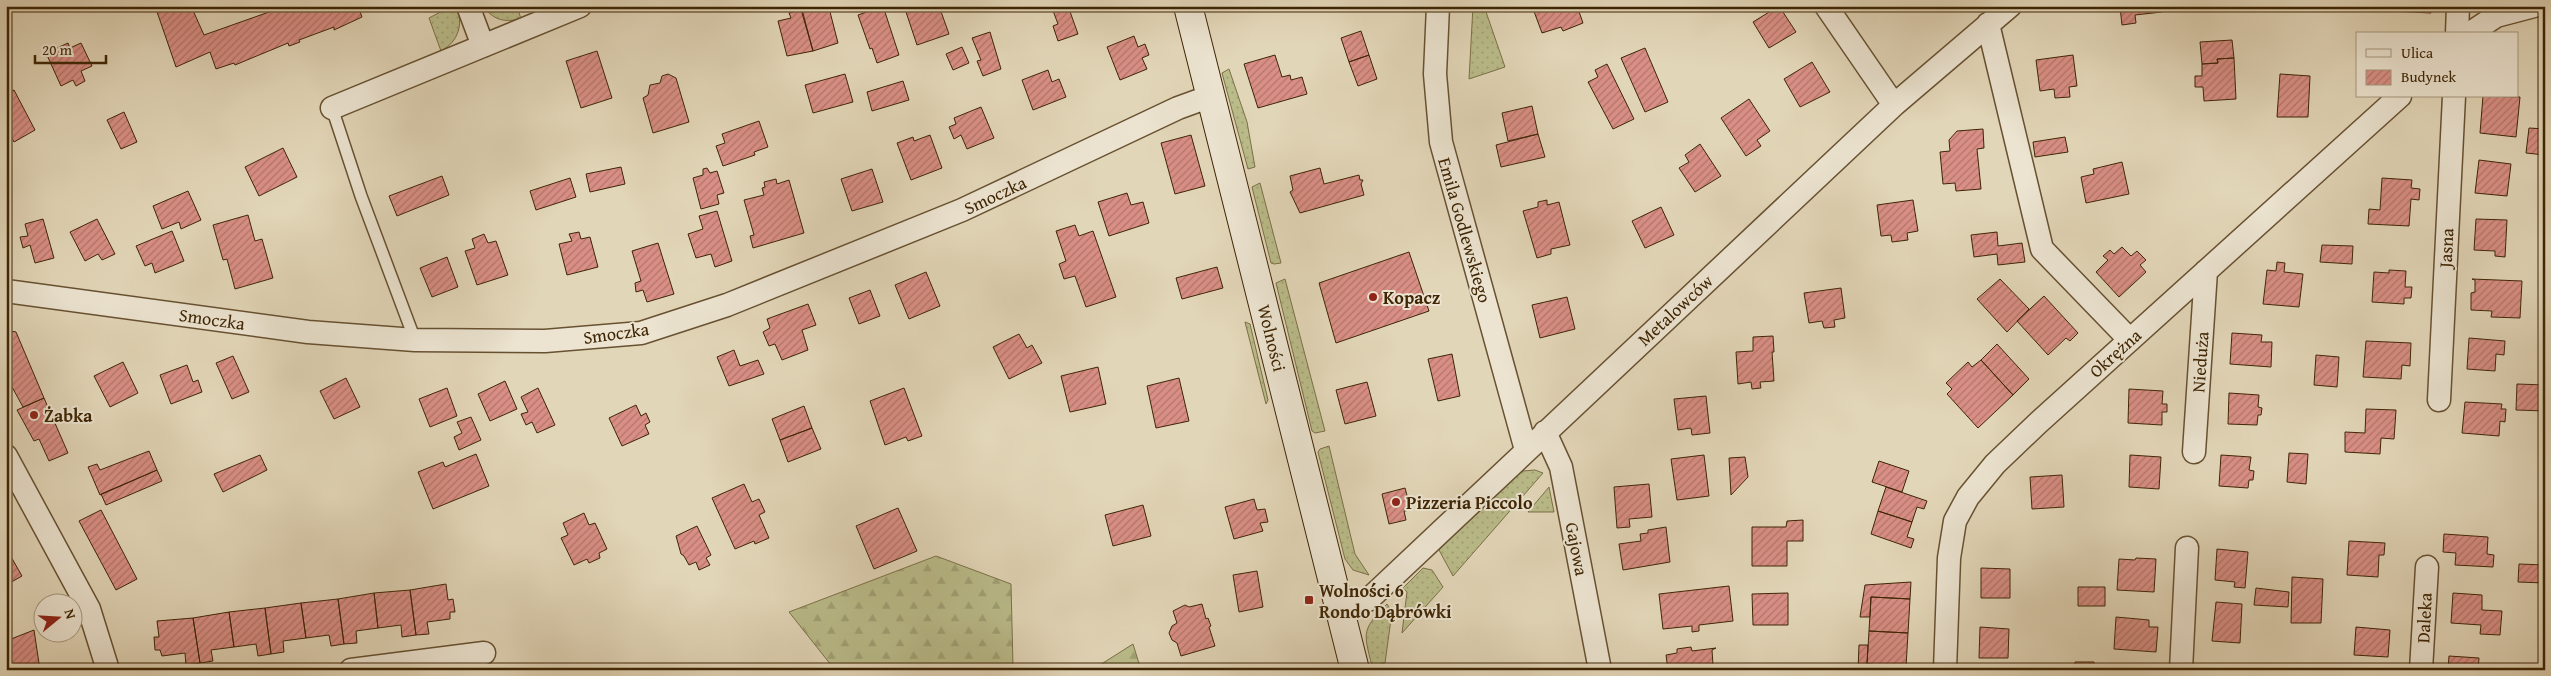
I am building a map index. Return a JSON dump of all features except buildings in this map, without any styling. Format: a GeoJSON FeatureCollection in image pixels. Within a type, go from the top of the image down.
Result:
{"type":"FeatureCollection","features":[{"type":"Feature","properties":{"kind":"main road","name":"Wolności"},"geometry":{"type":"LineString","coordinates":[[1188,6],[1355,670]]}},
{"type":"Feature","properties":{"kind":"street"},"geometry":{"type":"LineString","coordinates":[[468,6],[484,46]]}},
{"type":"Feature","properties":{"kind":"street"},"geometry":{"type":"LineString","coordinates":[[332,108],[580,6]]}},
{"type":"Feature","properties":{"kind":"street","name":"Emila Godlewskiego"},"geometry":{"type":"LineString","coordinates":[[1438,6],[1434,74],[1441,142],[1526,450]]}},
{"type":"Feature","properties":{"kind":"street"},"geometry":{"type":"LineString","coordinates":[[1826,6],[1894,105]]}},
{"type":"Feature","properties":{"kind":"street","name":"Metalowców"},"geometry":{"type":"LineString","coordinates":[[1340,610],[1368,600],[1894,105],[2010,6]]}},
{"type":"Feature","properties":{"kind":"street"},"geometry":{"type":"LineString","coordinates":[[2457,32],[2458,6]]}},
{"type":"Feature","properties":{"kind":"street"},"geometry":{"type":"LineString","coordinates":[[2472,32],[2496,16],[2534,6]]}},
{"type":"Feature","properties":{"kind":"street"},"geometry":{"type":"LineString","coordinates":[[1988,24],[2042,249],[2130,340]]}},
{"type":"Feature","properties":{"kind":"street","name":"Smoczka"},"geometry":{"type":"LineString","coordinates":[[6,291],[308,332],[415,340],[545,341],[641,332],[727,305],[962,210],[1178,108],[1211,96]]}},
{"type":"Feature","properties":{"kind":"street","name":"Okrężna"},"geometry":{"type":"LineString","coordinates":[[1945,670],[1953,528],[1968,497],[1995,464],[2398,98]]}},
{"type":"Feature","properties":{"kind":"street","name":"Jasna"},"geometry":{"type":"LineString","coordinates":[[2439,400],[2454,98]]}},
{"type":"Feature","properties":{"kind":"street","name":"Nieduża"},"geometry":{"type":"LineString","coordinates":[[2194,452],[2206,271]]}},
{"type":"Feature","properties":{"kind":"street","name":"Gajowa"},"geometry":{"type":"LineString","coordinates":[[1545,432],[1562,467],[1600,670]]}},
{"type":"Feature","properties":{"kind":"street"},"geometry":{"type":"LineString","coordinates":[[6,456],[89,610],[108,670]]}},
{"type":"Feature","properties":{"kind":"street"},"geometry":{"type":"LineString","coordinates":[[2181,670],[2187,548]]}},
{"type":"Feature","properties":{"kind":"street","name":"Daleka"},"geometry":{"type":"LineString","coordinates":[[2421,670],[2427,567]]}},
{"type":"Feature","properties":{"kind":"street"},"geometry":{"type":"LineString","coordinates":[[357,669],[419,665],[484,653]]}},
{"type":"Feature","properties":{"kind":"lane"},"geometry":{"type":"LineString","coordinates":[[332,108],[361,196],[415,340]]}},
{"type":"Feature","properties":{"kind":"green space"},"geometry":{"type":"Polygon","coordinates":[[[452,6],[457,6],[459,13],[458,32],[452,42],[441,51],[429,18],[452,6]]]}},
{"type":"Feature","properties":{"kind":"green space"},"geometry":{"type":"Polygon","coordinates":[[[489,6],[517,6],[521,19],[501,20],[496,18],[484,8],[489,6]]]}},
{"type":"Feature","properties":{"kind":"green space"},"geometry":{"type":"Polygon","coordinates":[[[1473,6],[1484,6],[1505,67],[1469,79],[1473,6]]]}},
{"type":"Feature","properties":{"kind":"green space"},"geometry":{"type":"Polygon","coordinates":[[[1229,69],[1247,122],[1255,167],[1248,169],[1222,73],[1229,69]]]}},
{"type":"Feature","properties":{"kind":"green space"},"geometry":{"type":"Polygon","coordinates":[[[1260,183],[1281,263],[1271,263],[1252,187],[1260,183]]]}},
{"type":"Feature","properties":{"kind":"green space"},"geometry":{"type":"Polygon","coordinates":[[[1285,279],[1325,431],[1315,433],[1312,431],[1276,283],[1285,279]]]}},
{"type":"Feature","properties":{"kind":"green space"},"geometry":{"type":"Polygon","coordinates":[[[1245,322],[1250,324],[1268,400],[1266,404],[1245,322]]]}},
{"type":"Feature","properties":{"kind":"green space"},"geometry":{"type":"Polygon","coordinates":[[[1329,446],[1355,554],[1369,575],[1353,570],[1345,559],[1318,452],[1320,449],[1329,446]]]}},
{"type":"Feature","properties":{"kind":"green space"},"geometry":{"type":"Polygon","coordinates":[[[1535,470],[1543,473],[1453,576],[1439,550],[1514,476],[1523,471],[1535,470]]]}},
{"type":"Feature","properties":{"kind":"green space"},"geometry":{"type":"Polygon","coordinates":[[[1549,487],[1554,512],[1528,512],[1549,487]]]}},
{"type":"Feature","properties":{"kind":"green space"},"geometry":{"type":"Polygon","coordinates":[[[936,556],[1011,584],[1013,667],[1002,670],[835,670],[789,612],[936,556]]]}},
{"type":"Feature","properties":{"kind":"green space"},"geometry":{"type":"Polygon","coordinates":[[[1423,568],[1432,570],[1443,587],[1402,633],[1407,592],[1403,588],[1423,568]]]}},
{"type":"Feature","properties":{"kind":"green space"},"geometry":{"type":"Polygon","coordinates":[[[1387,604],[1392,612],[1385,663],[1372,666],[1367,645],[1367,632],[1373,620],[1387,604]]]}},
{"type":"Feature","properties":{"kind":"green space"},"geometry":{"type":"Polygon","coordinates":[[[1133,644],[1141,670],[1092,670],[1133,644]]]}},
{"type":"Feature","properties":{"kind":"place","name":"Kopacz"},"geometry":{"type":"Point","coordinates":[1373,297]}},
{"type":"Feature","properties":{"kind":"place","name":"Żabka"},"geometry":{"type":"Point","coordinates":[34,415]}},
{"type":"Feature","properties":{"kind":"place","name":"Pizzeria Piccolo"},"geometry":{"type":"Point","coordinates":[1396,502]}},
{"type":"Feature","properties":{"kind":"place","name":"Wolności 6 Rondo Dąbrówki"},"geometry":{"type":"Point","coordinates":[1309,600]}}]}
